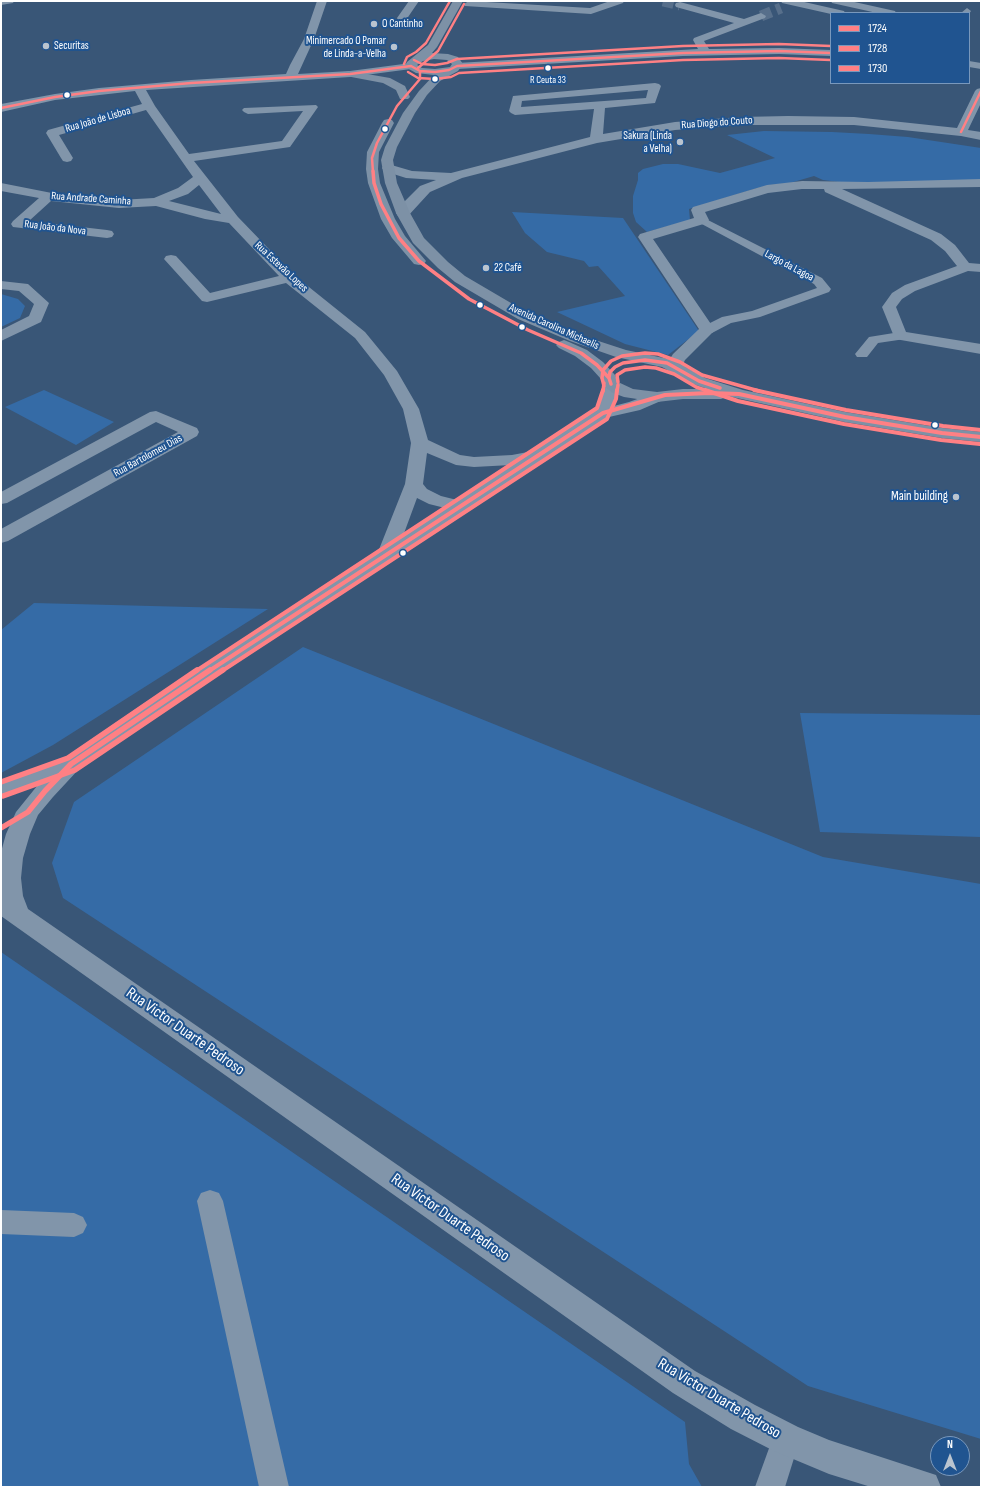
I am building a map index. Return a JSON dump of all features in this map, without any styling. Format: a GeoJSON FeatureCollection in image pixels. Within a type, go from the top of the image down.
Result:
{"type":"FeatureCollection","features":[{"type":"Feature","properties":{"kind":"street"},"geometry":{"type":"LineString","coordinates":[[1,2],[9,1]]}},
{"type":"Feature","properties":{"kind":"street"},"geometry":{"type":"LineString","coordinates":[[292,77],[295,64],[309,39],[322,1]]}},
{"type":"Feature","properties":{"kind":"street"},"geometry":{"type":"LineString","coordinates":[[402,18],[414,1]]}},
{"type":"Feature","properties":{"kind":"street","name":"Avenida Carolina Michaelis"},"geometry":{"type":"LineString","coordinates":[[458,1],[432,47],[417,65],[420,79],[404,97],[376,143],[372,160],[374,183],[380,204],[399,238],[419,261],[469,299],[528,330],[581,353],[619,390],[630,394],[661,396],[709,393],[739,394]]}},
{"type":"Feature","properties":{"kind":"street"},"geometry":{"type":"LineString","coordinates":[[452,65],[443,52],[443,48],[470,3],[591,11],[614,1]]}},
{"type":"Feature","properties":{"kind":"street"},"geometry":{"type":"LineString","coordinates":[[836,1],[886,12]]}},
{"type":"Feature","properties":{"kind":"street"},"geometry":{"type":"LineString","coordinates":[[787,4],[834,12]]}},
{"type":"Feature","properties":{"kind":"street"},"geometry":{"type":"LineString","coordinates":[[680,5],[744,22]]}},
{"type":"Feature","properties":{"kind":"street"},"geometry":{"type":"LineString","coordinates":[[706,53],[698,40],[761,16]]}},
{"type":"Feature","properties":{"kind":"street"},"geometry":{"type":"LineString","coordinates":[[417,65],[435,72],[452,65],[706,53],[779,51],[830,53]]}},
{"type":"Feature","properties":{"kind":"street"},"geometry":{"type":"LineString","coordinates":[[1,108],[55,97],[99,91],[350,74],[417,65],[434,56],[452,65]]}},
{"type":"Feature","properties":{"kind":"street"},"geometry":{"type":"LineString","coordinates":[[970,64],[981,66]]}},
{"type":"Feature","properties":{"kind":"street","name":"Avenida Carolina Michaelis"},"geometry":{"type":"LineString","coordinates":[[452,65],[436,78],[409,113],[391,147],[387,160],[391,183],[403,213],[418,240],[443,265],[460,279],[524,316],[575,338],[610,351],[645,360],[662,362],[699,381],[739,394],[845,417],[942,433],[981,437]]}},
{"type":"Feature","properties":{"kind":"street"},"geometry":{"type":"LineString","coordinates":[[350,74],[386,80],[401,88],[404,97]]}},
{"type":"Feature","properties":{"kind":"street"},"geometry":{"type":"LineString","coordinates":[[654,86],[651,101],[600,105],[592,106],[515,111],[517,98],[654,86]]}},
{"type":"Feature","properties":{"kind":"street","name":"Rua Estevão Lopes"},"geometry":{"type":"LineString","coordinates":[[139,88],[149,106],[200,178],[233,220],[289,278],[360,335],[391,374],[411,408],[420,443],[414,484],[385,557]]}},
{"type":"Feature","properties":{"kind":"street"},"geometry":{"type":"LineString","coordinates":[[961,132],[981,91]]}},
{"type":"Feature","properties":{"kind":"street"},"geometry":{"type":"LineString","coordinates":[[596,139],[600,105]]}},
{"type":"Feature","properties":{"kind":"street","name":"Rua João de Lisboa"},"geometry":{"type":"LineString","coordinates":[[67,158],[52,133],[149,106]]}},
{"type":"Feature","properties":{"kind":"street"},"geometry":{"type":"LineString","coordinates":[[187,158],[286,144],[312,107],[248,110]]}},
{"type":"Feature","properties":{"kind":"street","name":"Rua Diogo do Couto"},"geometry":{"type":"LineString","coordinates":[[388,168],[418,176],[439,177],[457,175],[596,139],[675,126],[741,121],[854,121],[961,132],[981,136]]}},
{"type":"Feature","properties":{"kind":"street","name":"Rua Diogo do Couto"},"geometry":{"type":"LineString","coordinates":[[403,213],[425,189],[457,175]]}},
{"type":"Feature","properties":{"kind":"street","name":"Rua Andrade Caminha"},"geometry":{"type":"LineString","coordinates":[[1,187],[62,199],[119,204],[156,202],[183,191],[200,178]]}},
{"type":"Feature","properties":{"kind":"street"},"geometry":{"type":"LineString","coordinates":[[707,330],[645,237],[702,220],[698,210],[767,189],[790,186],[821,185],[981,183]]}},
{"type":"Feature","properties":{"kind":"street"},"geometry":{"type":"LineString","coordinates":[[821,185],[936,237],[950,248],[965,267]]}},
{"type":"Feature","properties":{"kind":"street","name":"Rua João da Nova"},"geometry":{"type":"LineString","coordinates":[[49,196],[18,224],[107,234]]}},
{"type":"Feature","properties":{"kind":"street"},"geometry":{"type":"LineString","coordinates":[[156,202],[205,215],[233,220]]}},
{"type":"Feature","properties":{"kind":"street"},"geometry":{"type":"LineString","coordinates":[[171,260],[207,298],[289,278]]}},
{"type":"Feature","properties":{"kind":"street"},"geometry":{"type":"LineString","coordinates":[[981,268],[965,267],[959,271],[910,288],[897,296],[889,307],[900,336],[981,349]]}},
{"type":"Feature","properties":{"kind":"street"},"geometry":{"type":"LineString","coordinates":[[1,285],[23,287],[42,303],[36,319],[1,336]]}},
{"type":"Feature","properties":{"kind":"street","name":"Largo da Lagoa"},"geometry":{"type":"LineString","coordinates":[[679,370],[676,362],[679,357],[707,330]]}},
{"type":"Feature","properties":{"kind":"street","name":"Avenida Carolina Michaelis"},"geometry":{"type":"LineString","coordinates":[[610,381],[610,372],[623,363],[645,360]]}},
{"type":"Feature","properties":{"kind":"street"},"geometry":{"type":"LineString","coordinates":[[9,909],[11,896],[9,878],[11,858],[18,834],[28,812],[45,791],[71,764],[154,707],[602,414],[634,406],[681,388],[685,383],[685,378],[679,370]]}},
{"type":"Feature","properties":{"kind":"street"},"geometry":{"type":"LineString","coordinates":[[602,414],[609,397],[610,381]]}},
{"type":"Feature","properties":{"kind":"street","name":"Rua Bartolomeu Dias"},"geometry":{"type":"LineString","coordinates":[[1,499],[156,416],[191,432],[1,537]]}},
{"type":"Feature","properties":{"kind":"street"},"geometry":{"type":"LineString","coordinates":[[420,443],[456,460],[474,462],[512,460],[540,454]]}},
{"type":"Feature","properties":{"kind":"street"},"geometry":{"type":"LineString","coordinates":[[456,460],[471,475],[481,494]]}},
{"type":"Feature","properties":{"kind":"street"},"geometry":{"type":"LineString","coordinates":[[414,484],[421,493],[435,500],[460,507]]}},
{"type":"Feature","properties":{"kind":"street"},"geometry":{"type":"LineString","coordinates":[[1,789],[36,778],[71,764]]}},
{"type":"Feature","properties":{"kind":"street"},"geometry":{"type":"LineString","coordinates":[[1,828],[28,812]]}},
{"type":"Feature","properties":{"kind":"street","name":"Rua Victor Duarte Pedroso"},"geometry":{"type":"LineString","coordinates":[[9,909],[684,1382],[743,1417],[786,1439],[828,1457],[924,1487]]}},
{"type":"Feature","properties":{"kind":"lane","name":"Largo da Lagoa"},"geometry":{"type":"LineString","coordinates":[[702,220],[818,281],[826,289],[755,314],[727,320],[707,330]]}},
{"type":"Feature","properties":{"kind":"lane"},"geometry":{"type":"LineString","coordinates":[[862,354],[874,340],[900,336]]}},
{"type":"Feature","properties":{"kind":"lane"},"geometry":{"type":"LineString","coordinates":[[210,1201],[274,1487]]}},
{"type":"Feature","properties":{"kind":"lane"},"geometry":{"type":"LineString","coordinates":[[1,1222],[74,1226]]}},
{"type":"Feature","properties":{"kind":"lane"},"geometry":{"type":"LineString","coordinates":[[770,1487],[786,1439]]}},
{"type":"Feature","properties":{"kind":"shaded area"},"geometry":{"type":"Polygon","coordinates":[[[764,131],[832,132],[908,137],[981,148],[981,180],[855,184],[823,180],[814,176],[790,183],[770,185],[754,189],[689,209],[690,220],[647,232],[636,222],[633,213],[633,196],[638,180],[638,173],[643,169],[663,164],[678,164],[720,173],[775,158],[727,135],[764,131]]]}},
{"type":"Feature","properties":{"kind":"shaded area"},"geometry":{"type":"Polygon","coordinates":[[[512,212],[623,218],[699,331],[668,355],[625,344],[557,312],[625,296],[598,266],[589,267],[584,261],[547,252],[525,233],[512,212]]]}},
{"type":"Feature","properties":{"kind":"shaded area"},"geometry":{"type":"Polygon","coordinates":[[[1,294],[18,299],[25,306],[20,318],[1,327],[1,294]]]}},
{"type":"Feature","properties":{"kind":"shaded area"},"geometry":{"type":"Polygon","coordinates":[[[44,390],[114,422],[76,445],[5,407],[44,390]]]}},
{"type":"Feature","properties":{"kind":"shaded area"},"geometry":{"type":"Polygon","coordinates":[[[34,603],[268,609],[53,745],[1,773],[1,630],[34,603]]]}},
{"type":"Feature","properties":{"kind":"shaded area"},"geometry":{"type":"Polygon","coordinates":[[[303,647],[823,857],[981,884],[981,1439],[808,1386],[63,898],[52,863],[74,802],[303,647]]]}},
{"type":"Feature","properties":{"kind":"shaded area"},"geometry":{"type":"Polygon","coordinates":[[[800,713],[981,715],[981,837],[820,832],[800,713]]]}},
{"type":"Feature","properties":{"kind":"shaded area"},"geometry":{"type":"Polygon","coordinates":[[[1,952],[685,1422],[689,1464],[702,1487],[1,1487],[1,952]]]}},
{"type":"Feature","properties":{"kind":"tunnel"},"geometry":{"type":"LineString","coordinates":[[663,1],[680,5]]}},
{"type":"Feature","properties":{"kind":"tunnel"},"geometry":{"type":"LineString","coordinates":[[761,16],[781,8]]}},
{"type":"Feature","properties":{"kind":"transit line","name":"1730"},"geometry":{"type":"LineString","coordinates":[[404,64],[407,57],[416,52],[426,43],[450,1]]}},
{"type":"Feature","properties":{"kind":"transit line","name":"1728"},"geometry":{"type":"LineString","coordinates":[[418,68],[438,51],[464,4]]}},
{"type":"Feature","properties":{"kind":"transit line","name":"1730"},"geometry":{"type":"LineString","coordinates":[[414,60],[422,64],[435,65],[447,63],[457,59],[683,46],[779,44],[830,46]]}},
{"type":"Feature","properties":{"kind":"transit line","name":"1724"},"geometry":{"type":"LineString","coordinates":[[411,66],[420,71],[435,72],[449,70],[457,66],[683,53],[779,51],[830,53]]}},
{"type":"Feature","properties":{"kind":"transit line","name":"1728"},"geometry":{"type":"LineString","coordinates":[[408,72],[418,78],[435,79],[451,77],[459,73],[683,60],[779,58],[830,60]]}},
{"type":"Feature","properties":{"kind":"transit line","name":"1724"},"geometry":{"type":"LineString","coordinates":[[1,108],[55,97],[99,91],[191,83],[350,74],[411,66]]}},
{"type":"Feature","properties":{"kind":"transit line","name":"1724"},"geometry":{"type":"LineString","coordinates":[[420,71],[420,79],[397,106],[377,143],[372,158],[374,183],[381,204],[399,238],[419,261],[469,299],[528,330],[581,353],[597,365],[609,378],[611,384]]}},
{"type":"Feature","properties":{"kind":"transit line","name":"1724"},"geometry":{"type":"LineString","coordinates":[[961,132],[981,91]]}},
{"type":"Feature","properties":{"kind":"transit line","name":"1730"},"geometry":{"type":"LineString","coordinates":[[604,386],[602,378],[603,370],[611,361],[622,356],[645,353],[658,354],[680,362],[702,375],[741,387],[846,410],[943,426],[981,430]]}},
{"type":"Feature","properties":{"kind":"transit line","name":"1724"},"geometry":{"type":"LineString","coordinates":[[611,384],[609,378],[610,372],[615,367],[623,363],[645,360],[667,363],[699,381],[720,388]]}},
{"type":"Feature","properties":{"kind":"transit line","name":"1728"},"geometry":{"type":"LineString","coordinates":[[618,382],[617,375],[625,370],[645,367],[656,368],[674,374],[696,387],[738,401],[844,424],[941,440],[980,444]]}},
{"type":"Feature","properties":{"kind":"transit line","name":"1730"},"geometry":{"type":"LineString","coordinates":[[1,782],[68,758],[150,701],[597,408],[602,395],[604,383]]}},
{"type":"Feature","properties":{"kind":"transit line","name":"1728"},"geometry":{"type":"LineString","coordinates":[[3,796],[75,770],[158,713],[607,419],[616,399],[618,385]]}},
{"type":"Feature","properties":{"kind":"transit line","name":"1724"},"geometry":{"type":"LineString","coordinates":[[1,828],[28,812],[45,791],[71,764],[154,707],[603,413],[665,395],[709,393],[739,394],[845,417],[942,433],[981,437]]}},
{"type":"Feature","properties":{"kind":"place","name":"O Cantinho"},"geometry":{"type":"Point","coordinates":[374,24]}},
{"type":"Feature","properties":{"kind":"place","name":"Securitas"},"geometry":{"type":"Point","coordinates":[46,46]}},
{"type":"Feature","properties":{"kind":"place","name":"Minimercado O Pomar de Linda-a-Velha"},"geometry":{"type":"Point","coordinates":[394,47]}},
{"type":"Feature","properties":{"kind":"place","name":"R Ceuta 33"},"geometry":{"type":"Point","coordinates":[548,68]}},
{"type":"Feature","properties":{"kind":"place","name":"Sakura (Linda a Velha)"},"geometry":{"type":"Point","coordinates":[680,142]}},
{"type":"Feature","properties":{"kind":"place","name":"22 Café"},"geometry":{"type":"Point","coordinates":[486,268]}},
{"type":"Feature","properties":{"kind":"place","name":"Main building"},"geometry":{"type":"Point","coordinates":[956,497]}}]}
